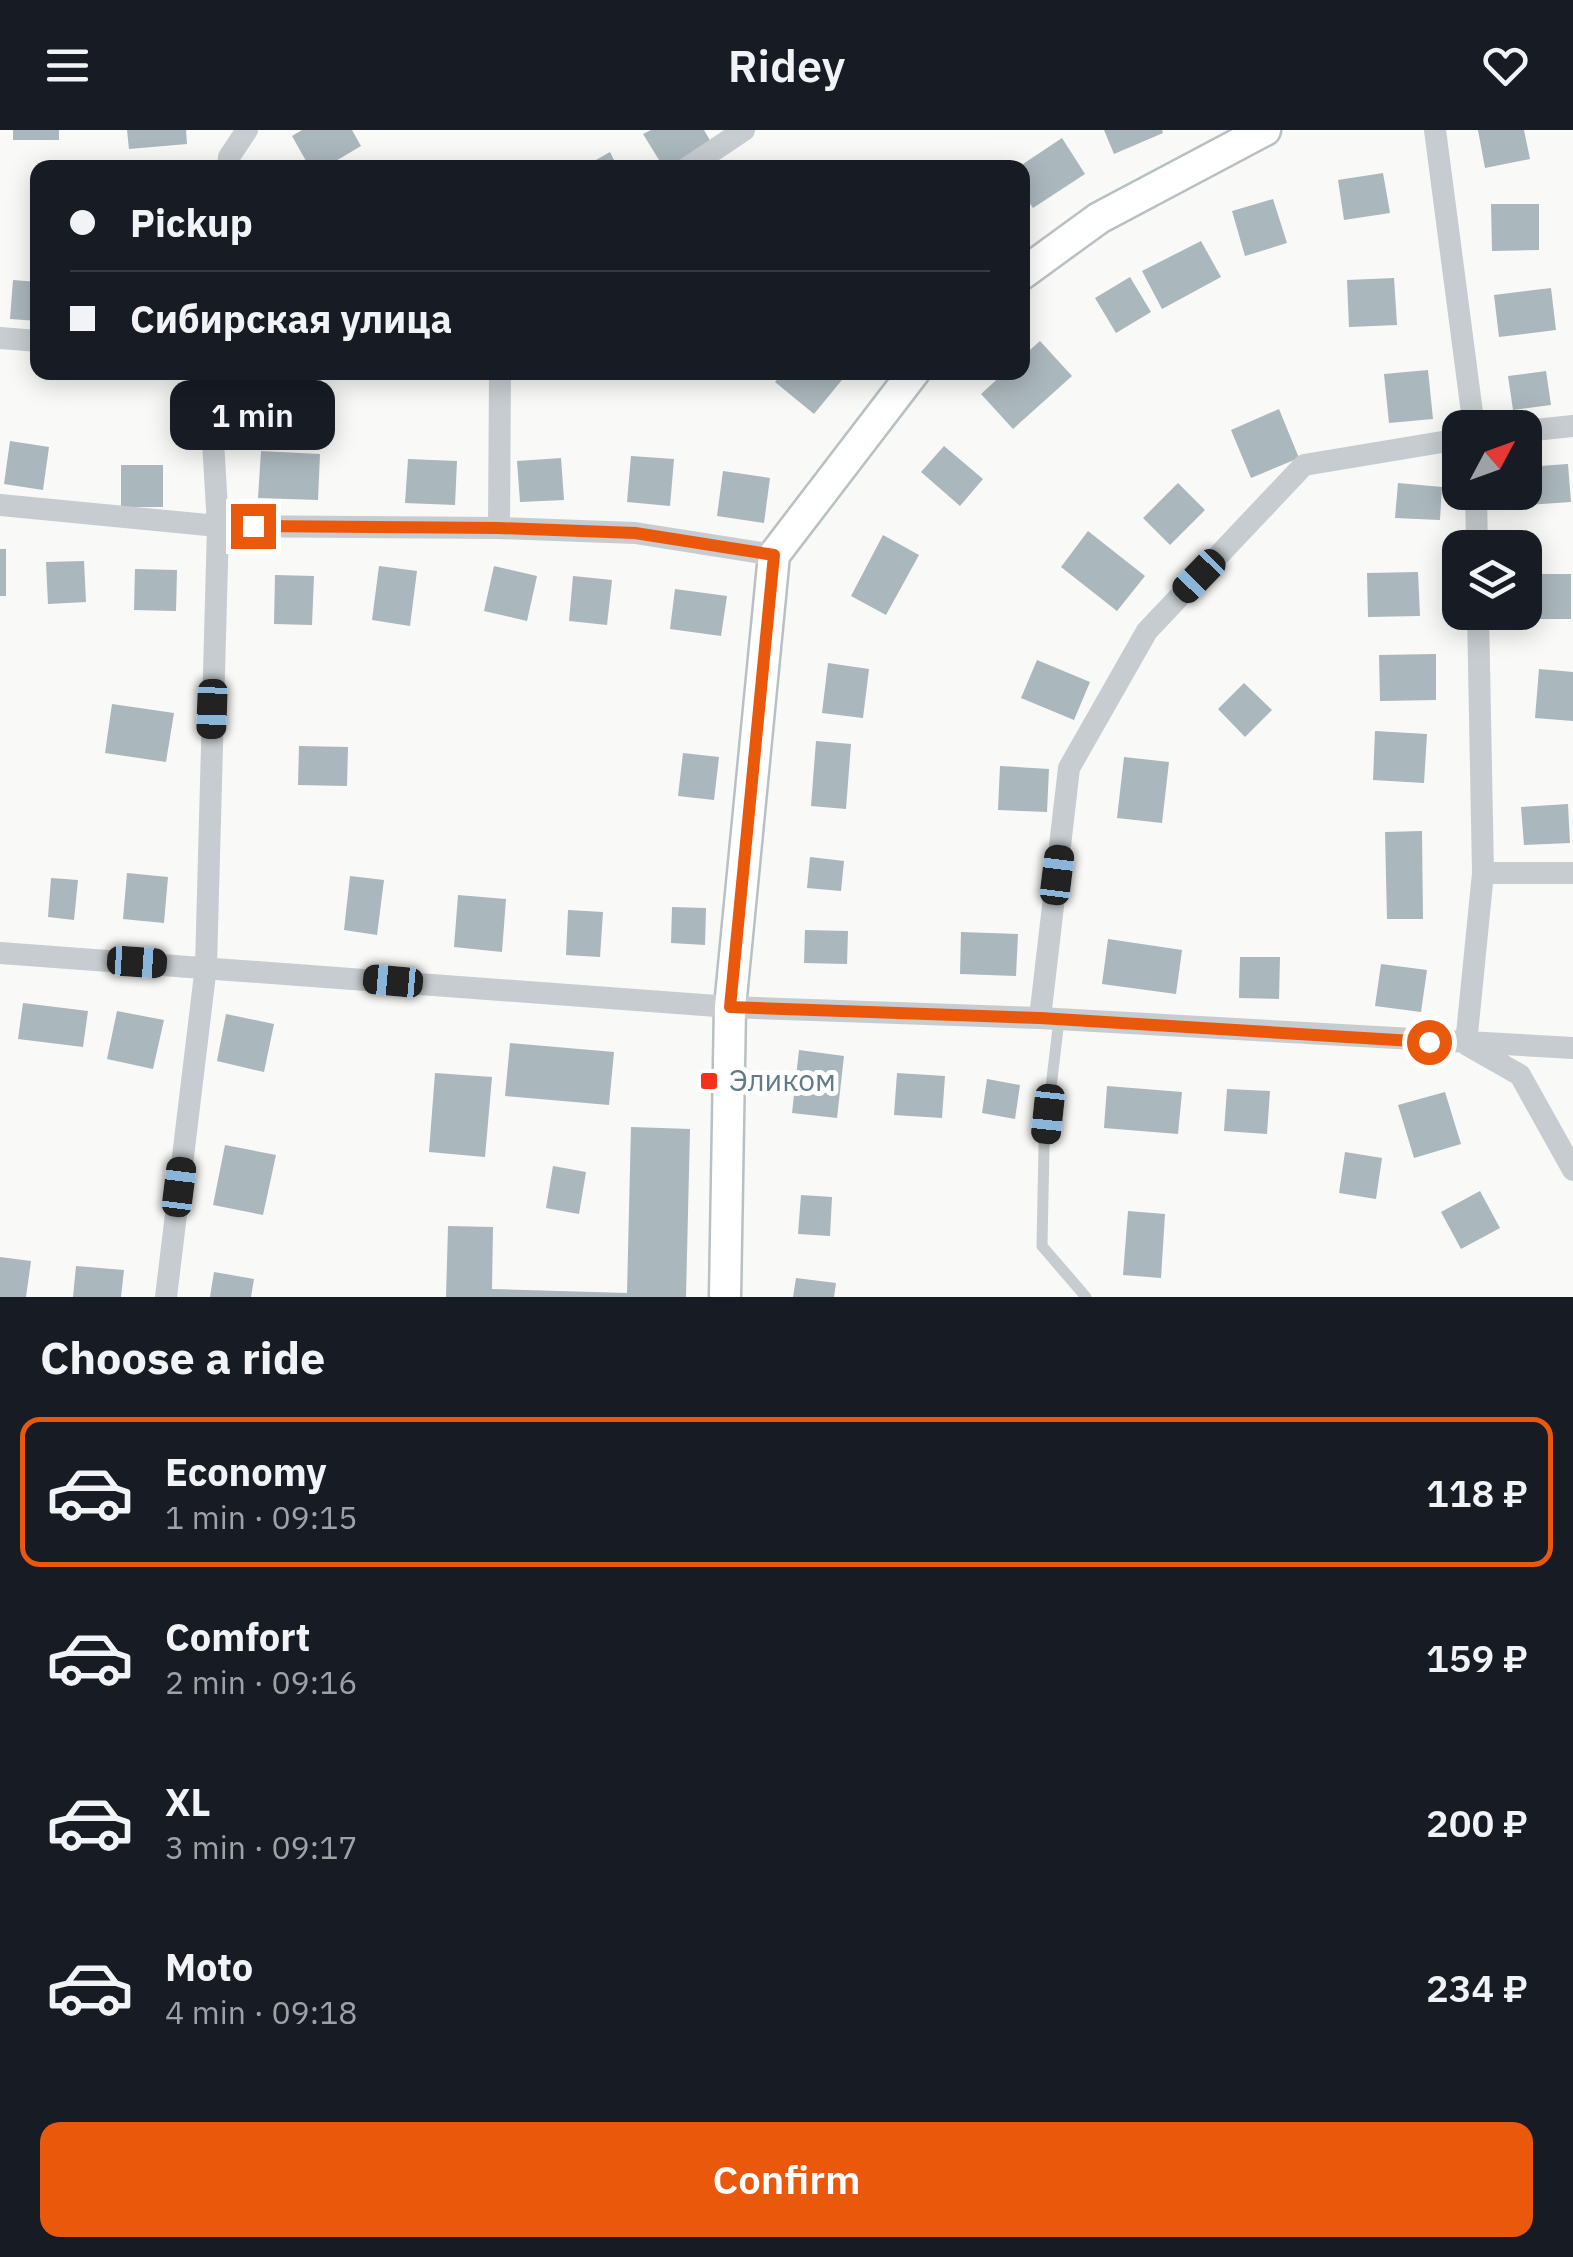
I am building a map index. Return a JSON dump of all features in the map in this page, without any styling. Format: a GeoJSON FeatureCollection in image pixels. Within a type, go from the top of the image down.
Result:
{"type":"FeatureCollection","features":[{"type":"Feature","properties":{"kind":"street"},"geometry":{"type":"LineString","coordinates":[[229,160],[247,130]]}},
{"type":"Feature","properties":{"kind":"street"},"geometry":{"type":"LineString","coordinates":[[698,160],[744,130]]}},
{"type":"Feature","properties":{"kind":"street"},"geometry":{"type":"LineString","coordinates":[[1030,268],[1099,218],[1265,130]]}},
{"type":"Feature","properties":{"kind":"street"},"geometry":{"type":"LineString","coordinates":[[1434,130],[1472,410]]}},
{"type":"Feature","properties":{"kind":"street"},"geometry":{"type":"LineString","coordinates":[[0,338],[30,340]]}},
{"type":"Feature","properties":{"kind":"street"},"geometry":{"type":"LineString","coordinates":[[166,1297],[206,966],[218,526],[209,380]]}},
{"type":"Feature","properties":{"kind":"street"},"geometry":{"type":"LineString","coordinates":[[499,528],[500,380]]}},
{"type":"Feature","properties":{"kind":"street"},"geometry":{"type":"LineString","coordinates":[[725,1297],[730,1007],[774,555],[908,380]]}},
{"type":"Feature","properties":{"kind":"street"},"geometry":{"type":"LineString","coordinates":[[1542,429],[1573,426]]}},
{"type":"Feature","properties":{"kind":"street"},"geometry":{"type":"LineString","coordinates":[[1050,1019],[1069,768],[1147,631],[1304,465],[1442,442]]}},
{"type":"Feature","properties":{"kind":"street"},"geometry":{"type":"LineString","coordinates":[[0,506],[218,526],[635,533],[774,555]]}},
{"type":"Feature","properties":{"kind":"street"},"geometry":{"type":"LineString","coordinates":[[1466,1044],[1483,872],[1478,630]]}},
{"type":"Feature","properties":{"kind":"street"},"geometry":{"type":"LineString","coordinates":[[1483,872],[1573,873]]}},
{"type":"Feature","properties":{"kind":"street"},"geometry":{"type":"LineString","coordinates":[[0,953],[730,1007],[1050,1019],[1573,1048]]}},
{"type":"Feature","properties":{"kind":"street"},"geometry":{"type":"LineString","coordinates":[[1466,1044],[1520,1075],[1573,1170]]}},
{"type":"Feature","properties":{"kind":"lane"},"geometry":{"type":"LineString","coordinates":[[1050,1019],[1042,1246],[1086,1297]]}},
{"type":"Feature","properties":{"kind":"building"},"geometry":{"type":"Polygon","coordinates":[[[13,130],[59,130],[59,140],[13,140],[13,130]]]}},
{"type":"Feature","properties":{"kind":"building"},"geometry":{"type":"Polygon","coordinates":[[[127,130],[186,130],[187,144],[129,149],[127,130]]]}},
{"type":"Feature","properties":{"kind":"building"},"geometry":{"type":"Polygon","coordinates":[[[302,130],[352,130],[361,146],[337,160],[306,160],[292,136],[302,130]]]}},
{"type":"Feature","properties":{"kind":"building"},"geometry":{"type":"Polygon","coordinates":[[[651,130],[704,130],[711,142],[683,160],[659,160],[643,134],[651,130]]]}},
{"type":"Feature","properties":{"kind":"building"},"geometry":{"type":"Polygon","coordinates":[[[1104,130],[1162,130],[1163,133],[1114,154],[1104,130]]]}},
{"type":"Feature","properties":{"kind":"building"},"geometry":{"type":"Polygon","coordinates":[[[1478,130],[1524,130],[1530,159],[1485,168],[1478,130]]]}},
{"type":"Feature","properties":{"kind":"building"},"geometry":{"type":"Polygon","coordinates":[[[1062,138],[1085,174],[1033,208],[1029,160],[1062,138]]]}},
{"type":"Feature","properties":{"kind":"building"},"geometry":{"type":"Polygon","coordinates":[[[610,152],[614,160],[596,160],[610,152]]]}},
{"type":"Feature","properties":{"kind":"building"},"geometry":{"type":"Polygon","coordinates":[[[1383,173],[1390,213],[1344,220],[1338,180],[1383,173]]]}},
{"type":"Feature","properties":{"kind":"building"},"geometry":{"type":"Polygon","coordinates":[[[1273,199],[1287,243],[1245,256],[1232,211],[1273,199]]]}},
{"type":"Feature","properties":{"kind":"building"},"geometry":{"type":"Polygon","coordinates":[[[1491,204],[1539,204],[1539,250],[1492,251],[1491,204]]]}},
{"type":"Feature","properties":{"kind":"building"},"geometry":{"type":"Polygon","coordinates":[[[1201,241],[1221,277],[1162,309],[1142,271],[1201,241]]]}},
{"type":"Feature","properties":{"kind":"building"},"geometry":{"type":"Polygon","coordinates":[[[1130,277],[1151,312],[1116,333],[1095,298],[1130,277]]]}},
{"type":"Feature","properties":{"kind":"building"},"geometry":{"type":"Polygon","coordinates":[[[1394,278],[1397,325],[1349,327],[1347,280],[1394,278]]]}},
{"type":"Feature","properties":{"kind":"building"},"geometry":{"type":"Polygon","coordinates":[[[13,280],[30,281],[30,320],[10,319],[13,280]]]}},
{"type":"Feature","properties":{"kind":"building"},"geometry":{"type":"Polygon","coordinates":[[[1551,288],[1556,330],[1499,337],[1494,295],[1551,288]]]}},
{"type":"Feature","properties":{"kind":"building"},"geometry":{"type":"Polygon","coordinates":[[[1040,341],[1072,376],[1013,429],[981,394],[996,380],[1030,380],[1030,350],[1040,341]]]}},
{"type":"Feature","properties":{"kind":"building"},"geometry":{"type":"Polygon","coordinates":[[[1428,370],[1433,419],[1389,423],[1384,374],[1428,370]]]}},
{"type":"Feature","properties":{"kind":"building"},"geometry":{"type":"Polygon","coordinates":[[[1546,371],[1551,405],[1513,410],[1508,376],[1546,371]]]}},
{"type":"Feature","properties":{"kind":"building"},"geometry":{"type":"Polygon","coordinates":[[[269,380],[322,380],[318,400],[267,392],[269,380]]]}},
{"type":"Feature","properties":{"kind":"building"},"geometry":{"type":"Polygon","coordinates":[[[777,380],[842,380],[814,414],[777,380]]]}},
{"type":"Feature","properties":{"kind":"building"},"geometry":{"type":"Polygon","coordinates":[[[1279,409],[1299,458],[1251,478],[1231,430],[1279,409]]]}},
{"type":"Feature","properties":{"kind":"building"},"geometry":{"type":"Polygon","coordinates":[[[10,441],[49,447],[43,490],[4,484],[10,441]]]}},
{"type":"Feature","properties":{"kind":"building"},"geometry":{"type":"Polygon","coordinates":[[[944,446],[983,479],[960,506],[921,472],[944,446]]]}},
{"type":"Feature","properties":{"kind":"building"},"geometry":{"type":"Polygon","coordinates":[[[261,451],[320,454],[318,500],[258,498],[261,451]]]}},
{"type":"Feature","properties":{"kind":"building"},"geometry":{"type":"Polygon","coordinates":[[[631,456],[674,459],[670,506],[627,502],[631,456]]]}},
{"type":"Feature","properties":{"kind":"building"},"geometry":{"type":"Polygon","coordinates":[[[561,458],[564,500],[520,502],[517,461],[561,458]]]}},
{"type":"Feature","properties":{"kind":"building"},"geometry":{"type":"Polygon","coordinates":[[[408,459],[457,461],[455,505],[405,503],[408,459]]]}},
{"type":"Feature","properties":{"kind":"building"},"geometry":{"type":"Polygon","coordinates":[[[1568,464],[1571,502],[1542,504],[1542,466],[1568,464]]]}},
{"type":"Feature","properties":{"kind":"building"},"geometry":{"type":"Polygon","coordinates":[[[121,465],[163,465],[163,507],[121,507],[121,465]]]}},
{"type":"Feature","properties":{"kind":"building"},"geometry":{"type":"Polygon","coordinates":[[[723,471],[770,478],[764,523],[717,516],[723,471]]]}},
{"type":"Feature","properties":{"kind":"building"},"geometry":{"type":"Polygon","coordinates":[[[1178,483],[1205,510],[1170,545],[1143,518],[1178,483]]]}},
{"type":"Feature","properties":{"kind":"building"},"geometry":{"type":"Polygon","coordinates":[[[1398,483],[1442,487],[1440,520],[1395,518],[1398,483]]]}},
{"type":"Feature","properties":{"kind":"building"},"geometry":{"type":"Polygon","coordinates":[[[1088,531],[1145,576],[1117,611],[1061,567],[1088,531]]]}},
{"type":"Feature","properties":{"kind":"building"},"geometry":{"type":"Polygon","coordinates":[[[883,535],[919,555],[886,615],[851,596],[883,535]]]}},
{"type":"Feature","properties":{"kind":"building"},"geometry":{"type":"Polygon","coordinates":[[[0,549],[6,549],[6,596],[0,596],[0,549]]]}},
{"type":"Feature","properties":{"kind":"building"},"geometry":{"type":"Polygon","coordinates":[[[84,561],[86,602],[48,604],[46,562],[84,561]]]}},
{"type":"Feature","properties":{"kind":"building"},"geometry":{"type":"Polygon","coordinates":[[[379,566],[417,571],[410,626],[372,620],[379,566]]]}},
{"type":"Feature","properties":{"kind":"building"},"geometry":{"type":"Polygon","coordinates":[[[494,566],[537,576],[527,621],[484,611],[494,566]]]}},
{"type":"Feature","properties":{"kind":"building"},"geometry":{"type":"Polygon","coordinates":[[[135,569],[177,570],[176,611],[134,610],[135,569]]]}},
{"type":"Feature","properties":{"kind":"building"},"geometry":{"type":"Polygon","coordinates":[[[1418,572],[1420,616],[1368,617],[1367,573],[1418,572]]]}},
{"type":"Feature","properties":{"kind":"building"},"geometry":{"type":"Polygon","coordinates":[[[1542,574],[1571,574],[1571,619],[1542,619],[1542,574]]]}},
{"type":"Feature","properties":{"kind":"building"},"geometry":{"type":"Polygon","coordinates":[[[275,575],[314,576],[312,625],[274,624],[275,575]]]}},
{"type":"Feature","properties":{"kind":"building"},"geometry":{"type":"Polygon","coordinates":[[[573,576],[612,580],[607,625],[569,621],[573,576]]]}},
{"type":"Feature","properties":{"kind":"building"},"geometry":{"type":"Polygon","coordinates":[[[675,589],[727,596],[721,636],[670,629],[675,589]]]}},
{"type":"Feature","properties":{"kind":"building"},"geometry":{"type":"Polygon","coordinates":[[[1436,654],[1436,700],[1380,701],[1379,655],[1436,654]]]}},
{"type":"Feature","properties":{"kind":"building"},"geometry":{"type":"Polygon","coordinates":[[[1037,660],[1090,682],[1074,720],[1021,698],[1037,660]]]}},
{"type":"Feature","properties":{"kind":"building"},"geometry":{"type":"Polygon","coordinates":[[[828,663],[869,669],[863,718],[822,713],[828,663]]]}},
{"type":"Feature","properties":{"kind":"building"},"geometry":{"type":"Polygon","coordinates":[[[1539,669],[1573,672],[1573,721],[1535,718],[1539,669]]]}},
{"type":"Feature","properties":{"kind":"building"},"geometry":{"type":"Polygon","coordinates":[[[1244,683],[1272,710],[1245,737],[1218,709],[1244,683]]]}},
{"type":"Feature","properties":{"kind":"building"},"geometry":{"type":"Polygon","coordinates":[[[112,704],[174,713],[166,762],[105,753],[112,704]]]}},
{"type":"Feature","properties":{"kind":"building"},"geometry":{"type":"Polygon","coordinates":[[[1375,731],[1427,734],[1424,783],[1373,780],[1375,731]]]}},
{"type":"Feature","properties":{"kind":"building"},"geometry":{"type":"Polygon","coordinates":[[[816,741],[851,744],[846,809],[811,806],[816,741]]]}},
{"type":"Feature","properties":{"kind":"building"},"geometry":{"type":"Polygon","coordinates":[[[299,746],[348,747],[347,786],[298,785],[299,746]]]}},
{"type":"Feature","properties":{"kind":"building"},"geometry":{"type":"Polygon","coordinates":[[[683,753],[719,757],[714,800],[678,796],[683,753]]]}},
{"type":"Feature","properties":{"kind":"building"},"geometry":{"type":"Polygon","coordinates":[[[1124,757],[1169,762],[1162,823],[1117,818],[1124,757]]]}},
{"type":"Feature","properties":{"kind":"building"},"geometry":{"type":"Polygon","coordinates":[[[1000,766],[1049,769],[1047,812],[998,810],[1000,766]]]}},
{"type":"Feature","properties":{"kind":"building"},"geometry":{"type":"Polygon","coordinates":[[[1568,804],[1570,843],[1524,845],[1521,807],[1568,804]]]}},
{"type":"Feature","properties":{"kind":"building"},"geometry":{"type":"Polygon","coordinates":[[[1422,831],[1423,919],[1387,919],[1385,832],[1422,831]]]}},
{"type":"Feature","properties":{"kind":"building"},"geometry":{"type":"Polygon","coordinates":[[[810,857],[844,861],[841,891],[807,888],[810,857]]]}},
{"type":"Feature","properties":{"kind":"building"},"geometry":{"type":"Polygon","coordinates":[[[127,873],[168,877],[164,923],[123,919],[127,873]]]}},
{"type":"Feature","properties":{"kind":"building"},"geometry":{"type":"Polygon","coordinates":[[[350,876],[384,880],[377,935],[344,930],[350,876]]]}},
{"type":"Feature","properties":{"kind":"building"},"geometry":{"type":"Polygon","coordinates":[[[51,878],[78,880],[74,920],[48,917],[51,878]]]}},
{"type":"Feature","properties":{"kind":"building"},"geometry":{"type":"Polygon","coordinates":[[[458,895],[506,899],[502,952],[454,947],[458,895]]]}},
{"type":"Feature","properties":{"kind":"building"},"geometry":{"type":"Polygon","coordinates":[[[672,907],[706,908],[705,945],[671,943],[672,907]]]}},
{"type":"Feature","properties":{"kind":"building"},"geometry":{"type":"Polygon","coordinates":[[[568,910],[603,912],[600,957],[566,955],[568,910]]]}},
{"type":"Feature","properties":{"kind":"building"},"geometry":{"type":"Polygon","coordinates":[[[805,930],[848,931],[847,964],[804,963],[805,930]]]}},
{"type":"Feature","properties":{"kind":"building"},"geometry":{"type":"Polygon","coordinates":[[[961,932],[1018,934],[1016,976],[960,974],[961,932]]]}},
{"type":"Feature","properties":{"kind":"building"},"geometry":{"type":"Polygon","coordinates":[[[1108,939],[1182,950],[1176,994],[1102,984],[1108,939]]]}},
{"type":"Feature","properties":{"kind":"building"},"geometry":{"type":"Polygon","coordinates":[[[1240,957],[1280,957],[1279,999],[1239,998],[1240,957]]]}},
{"type":"Feature","properties":{"kind":"building"},"geometry":{"type":"Polygon","coordinates":[[[1381,964],[1427,970],[1421,1012],[1375,1006],[1381,964]]]}},
{"type":"Feature","properties":{"kind":"building"},"geometry":{"type":"Polygon","coordinates":[[[23,1003],[88,1011],[83,1047],[18,1039],[23,1003]]]}},
{"type":"Feature","properties":{"kind":"building"},"geometry":{"type":"Polygon","coordinates":[[[117,1011],[164,1020],[153,1069],[107,1059],[117,1011]]]}},
{"type":"Feature","properties":{"kind":"building"},"geometry":{"type":"Polygon","coordinates":[[[226,1014],[274,1024],[264,1072],[217,1061],[226,1014]]]}},
{"type":"Feature","properties":{"kind":"building"},"geometry":{"type":"Polygon","coordinates":[[[510,1043],[614,1052],[609,1105],[505,1096],[510,1043]]]}},
{"type":"Feature","properties":{"kind":"building"},"geometry":{"type":"Polygon","coordinates":[[[799,1050],[844,1056],[837,1118],[792,1113],[799,1050]]]}},
{"type":"Feature","properties":{"kind":"building"},"geometry":{"type":"Polygon","coordinates":[[[435,1073],[492,1077],[485,1157],[429,1152],[435,1073]]]}},
{"type":"Feature","properties":{"kind":"building"},"geometry":{"type":"Polygon","coordinates":[[[897,1073],[945,1076],[942,1118],[894,1115],[897,1073]]]}},
{"type":"Feature","properties":{"kind":"building"},"geometry":{"type":"Polygon","coordinates":[[[987,1079],[1020,1085],[1015,1119],[982,1113],[987,1079]]]}},
{"type":"Feature","properties":{"kind":"building"},"geometry":{"type":"Polygon","coordinates":[[[1107,1086],[1182,1092],[1178,1134],[1104,1128],[1107,1086]]]}},
{"type":"Feature","properties":{"kind":"building"},"geometry":{"type":"Polygon","coordinates":[[[1227,1089],[1270,1091],[1267,1134],[1224,1131],[1227,1089]]]}},
{"type":"Feature","properties":{"kind":"building"},"geometry":{"type":"Polygon","coordinates":[[[1445,1092],[1461,1144],[1414,1158],[1398,1105],[1445,1092]]]}},
{"type":"Feature","properties":{"kind":"building"},"geometry":{"type":"Polygon","coordinates":[[[631,1127],[690,1129],[686,1297],[446,1297],[448,1226],[493,1227],[492,1289],[627,1293],[631,1127]]]}},
{"type":"Feature","properties":{"kind":"building"},"geometry":{"type":"Polygon","coordinates":[[[225,1145],[276,1155],[263,1215],[213,1205],[225,1145]]]}},
{"type":"Feature","properties":{"kind":"building"},"geometry":{"type":"Polygon","coordinates":[[[1345,1152],[1382,1158],[1376,1199],[1339,1193],[1345,1152]]]}},
{"type":"Feature","properties":{"kind":"building"},"geometry":{"type":"Polygon","coordinates":[[[553,1166],[586,1172],[579,1214],[546,1208],[553,1166]]]}},
{"type":"Feature","properties":{"kind":"building"},"geometry":{"type":"Polygon","coordinates":[[[1480,1191],[1500,1228],[1461,1249],[1441,1212],[1480,1191]]]}},
{"type":"Feature","properties":{"kind":"building"},"geometry":{"type":"Polygon","coordinates":[[[801,1195],[832,1197],[830,1236],[798,1234],[801,1195]]]}},
{"type":"Feature","properties":{"kind":"building"},"geometry":{"type":"Polygon","coordinates":[[[1128,1211],[1165,1214],[1161,1278],[1123,1275],[1128,1211]]]}},
{"type":"Feature","properties":{"kind":"building"},"geometry":{"type":"Polygon","coordinates":[[[0,1257],[31,1261],[26,1297],[0,1297],[0,1257]]]}},
{"type":"Feature","properties":{"kind":"building"},"geometry":{"type":"Polygon","coordinates":[[[76,1266],[124,1270],[121,1297],[73,1297],[76,1266]]]}},
{"type":"Feature","properties":{"kind":"building"},"geometry":{"type":"Polygon","coordinates":[[[214,1272],[254,1279],[251,1297],[210,1297],[214,1272]]]}},
{"type":"Feature","properties":{"kind":"building"},"geometry":{"type":"Polygon","coordinates":[[[796,1278],[836,1283],[834,1297],[793,1297],[796,1278]]]}},
{"type":"Feature","properties":{"kind":"place","name":"Эликом"},"geometry":{"type":"Point","coordinates":[709,1081]}},
{"type":"Feature","properties":{"kind":"route"},"geometry":{"type":"LineString","coordinates":[[253,526],[635,533],[774,555],[730,1007],[1040,1018],[1429,1042]]}}]}
